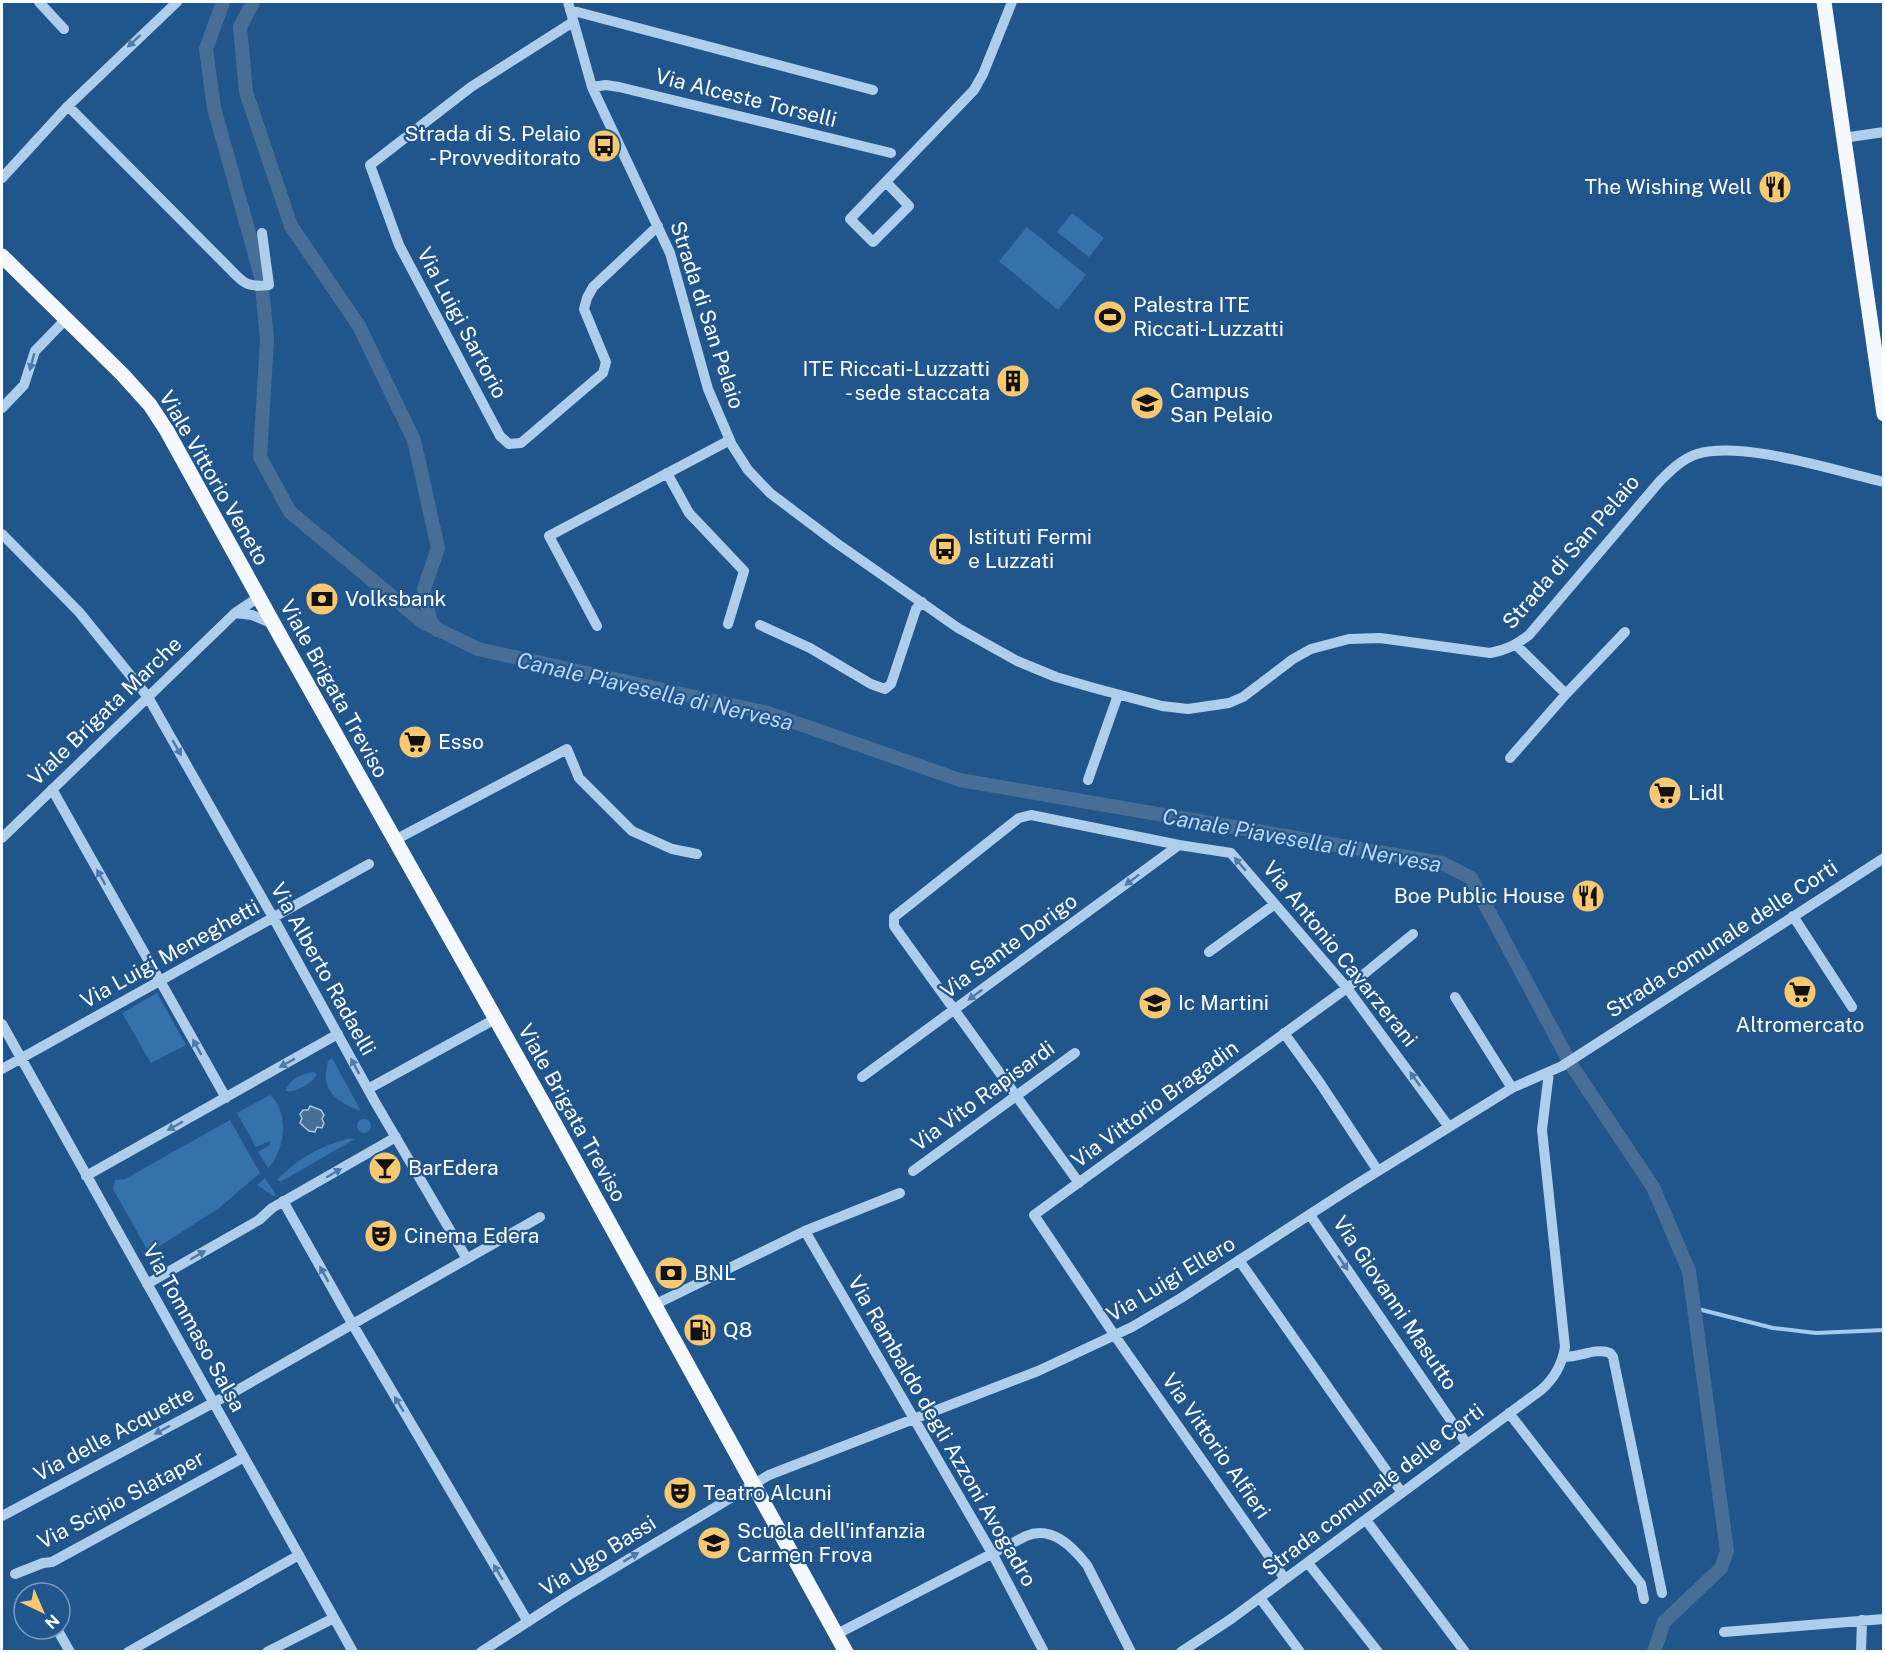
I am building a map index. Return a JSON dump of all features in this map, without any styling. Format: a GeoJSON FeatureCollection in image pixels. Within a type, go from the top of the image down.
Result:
{"type":"FeatureCollection","features":[{"type":"Feature","properties":{"kind":"main road"},"geometry":{"type":"LineString","coordinates":[[1824,2],[1884,414]]}},
{"type":"Feature","properties":{"kind":"main road","name":"Viale Vittorio Veneto"},"geometry":{"type":"LineString","coordinates":[[2,256],[123,375],[156,413],[259,597]]}},
{"type":"Feature","properties":{"kind":"main road","name":"Viale Brigata Treviso"},"geometry":{"type":"LineString","coordinates":[[259,597],[846,1652]]}},
{"type":"Feature","properties":{"kind":"street"},"geometry":{"type":"LineString","coordinates":[[39,2],[64,29]]}},
{"type":"Feature","properties":{"kind":"street"},"geometry":{"type":"LineString","coordinates":[[2,178],[68,105],[177,2]]}},
{"type":"Feature","properties":{"kind":"street"},"geometry":{"type":"LineString","coordinates":[[886,182],[909,207],[873,242],[850,219],[974,90],[1012,2]]}},
{"type":"Feature","properties":{"kind":"street"},"geometry":{"type":"LineString","coordinates":[[569,6],[873,90]]}},
{"type":"Feature","properties":{"kind":"street","name":"Strada di San Pelaio"},"geometry":{"type":"LineString","coordinates":[[569,6],[592,87],[658,226],[676,272],[708,389],[730,440],[748,470],[770,493],[978,640],[1017,661],[1056,677],[1162,706],[1188,709],[1228,704],[1243,697],[1293,659],[1311,649],[1348,639],[1380,638],[1490,653],[1516,645],[1541,621],[1660,481],[1672,468],[1685,459],[1718,450],[1734,450],[1787,459],[1884,482]]}},
{"type":"Feature","properties":{"kind":"street","name":"Via Luigi Sartorio"},"geometry":{"type":"LineString","coordinates":[[573,22],[471,87],[370,165],[399,245],[500,436],[509,444],[521,443],[603,373],[606,362],[584,309],[587,298],[593,287],[658,226]]}},
{"type":"Feature","properties":{"kind":"street","name":"Via Alceste Torselli"},"geometry":{"type":"LineString","coordinates":[[592,87],[606,85],[619,87],[891,153]]}},
{"type":"Feature","properties":{"kind":"street"},"geometry":{"type":"LineString","coordinates":[[68,105],[227,266],[245,283],[253,287],[269,285],[262,233]]}},
{"type":"Feature","properties":{"kind":"street"},"geometry":{"type":"LineString","coordinates":[[1843,138],[1884,132]]}},
{"type":"Feature","properties":{"kind":"street"},"geometry":{"type":"LineString","coordinates":[[2,408],[24,385],[35,351],[66,319]]}},
{"type":"Feature","properties":{"kind":"street"},"geometry":{"type":"LineString","coordinates":[[597,626],[549,536],[730,440]]}},
{"type":"Feature","properties":{"kind":"street"},"geometry":{"type":"LineString","coordinates":[[667,472],[689,513],[744,571],[728,624]]}},
{"type":"Feature","properties":{"kind":"street","name":"Via Alberto Radaelli"},"geometry":{"type":"LineString","coordinates":[[2,534],[79,612],[148,697],[368,1089],[467,1259]]}},
{"type":"Feature","properties":{"kind":"street","name":"Viale Brigata Marche"},"geometry":{"type":"LineString","coordinates":[[2,838],[235,613],[259,597]]}},
{"type":"Feature","properties":{"kind":"street"},"geometry":{"type":"LineString","coordinates":[[760,625],[810,648],[871,684],[885,689],[891,684],[916,609],[922,602]]}},
{"type":"Feature","properties":{"kind":"street"},"geometry":{"type":"LineString","coordinates":[[235,613],[252,615],[274,624]]}},
{"type":"Feature","properties":{"kind":"street"},"geometry":{"type":"LineString","coordinates":[[1510,758],[1625,632]]}},
{"type":"Feature","properties":{"kind":"street"},"geometry":{"type":"LineString","coordinates":[[1516,645],[1566,694]]}},
{"type":"Feature","properties":{"kind":"street"},"geometry":{"type":"LineString","coordinates":[[1088,780],[1118,695]]}},
{"type":"Feature","properties":{"kind":"street"},"geometry":{"type":"LineString","coordinates":[[395,840],[567,749],[579,778],[632,831],[672,849],[697,854]]}},
{"type":"Feature","properties":{"kind":"street"},"geometry":{"type":"LineString","coordinates":[[52,789],[226,1098]]}},
{"type":"Feature","properties":{"kind":"street","name":"Via Antonio Cavarzerani"},"geometry":{"type":"LineString","coordinates":[[956,1009],[894,926],[894,917],[1019,818],[1031,815],[1179,845],[1231,853],[1347,987],[1449,1127]]}},
{"type":"Feature","properties":{"kind":"street","name":"Via Sante Dorigo"},"geometry":{"type":"LineString","coordinates":[[862,1077],[1179,845]]}},
{"type":"Feature","properties":{"kind":"street","name":"Strada comunale delle Corti"},"geometry":{"type":"LineString","coordinates":[[1581,1054],[1882,861]]}},
{"type":"Feature","properties":{"kind":"street","name":"Via Luigi Meneghetti"},"geometry":{"type":"LineString","coordinates":[[2,1069],[369,864]]}},
{"type":"Feature","properties":{"kind":"street"},"geometry":{"type":"LineString","coordinates":[[1209,952],[1275,904]]}},
{"type":"Feature","properties":{"kind":"street"},"geometry":{"type":"LineString","coordinates":[[1793,916],[1852,1007]]}},
{"type":"Feature","properties":{"kind":"street","name":"Via Vittorio Bragadin"},"geometry":{"type":"LineString","coordinates":[[1115,1336],[1034,1215],[1347,987],[1413,934]]}},
{"type":"Feature","properties":{"kind":"street"},"geometry":{"type":"LineString","coordinates":[[1455,997],[1512,1088]]}},
{"type":"Feature","properties":{"kind":"street"},"geometry":{"type":"LineString","coordinates":[[956,1009],[1079,1183]]}},
{"type":"Feature","properties":{"kind":"street"},"geometry":{"type":"LineString","coordinates":[[368,1089],[495,1019]]}},
{"type":"Feature","properties":{"kind":"street","name":"Via Tommaso Salsa"},"geometry":{"type":"LineString","coordinates":[[2,1024],[352,1652]]}},
{"type":"Feature","properties":{"kind":"street"},"geometry":{"type":"LineString","coordinates":[[1284,1033],[1378,1171]]}},
{"type":"Feature","properties":{"kind":"street"},"geometry":{"type":"LineString","coordinates":[[86,1176],[338,1034]]}},
{"type":"Feature","properties":{"kind":"street","name":"Via Vito Rapisardi"},"geometry":{"type":"LineString","coordinates":[[914,1171],[1075,1053]]}},
{"type":"Feature","properties":{"kind":"street","name":"Via Luigi Ellero"},"geometry":{"type":"LineString","coordinates":[[753,1483],[793,1465],[1038,1371],[1115,1336],[1181,1298],[1512,1088],[1562,1066],[1581,1054]]}},
{"type":"Feature","properties":{"kind":"street","name":"Strada comunale delle Corti"},"geometry":{"type":"LineString","coordinates":[[1181,1652],[1308,1563],[1548,1384],[1555,1376],[1563,1357],[1564,1332],[1542,1130],[1549,1072]]}},
{"type":"Feature","properties":{"kind":"street"},"geometry":{"type":"LineString","coordinates":[[147,1284],[260,1220],[272,1208],[396,1137]]}},
{"type":"Feature","properties":{"kind":"street"},"geometry":{"type":"LineString","coordinates":[[654,1305],[805,1231],[900,1193]]}},
{"type":"Feature","properties":{"kind":"street"},"geometry":{"type":"LineString","coordinates":[[283,1202],[352,1325],[528,1622]]}},
{"type":"Feature","properties":{"kind":"street","name":"Via Giovanni Masutto"},"geometry":{"type":"LineString","coordinates":[[1310,1215],[1467,1444]]}},
{"type":"Feature","properties":{"kind":"street","name":"Via delle Acquette"},"geometry":{"type":"LineString","coordinates":[[2,1516],[214,1403],[540,1217]]}},
{"type":"Feature","properties":{"kind":"street","name":"Via Rambaldo degli Azzoni Avogadro"},"geometry":{"type":"LineString","coordinates":[[805,1231],[992,1553],[1044,1652]]}},
{"type":"Feature","properties":{"kind":"street"},"geometry":{"type":"LineString","coordinates":[[1239,1260],[1402,1493]]}},
{"type":"Feature","properties":{"kind":"street","name":"Via Vittorio Alfieri"},"geometry":{"type":"LineString","coordinates":[[1115,1336],[1286,1579]]}},
{"type":"Feature","properties":{"kind":"street"},"geometry":{"type":"LineString","coordinates":[[1563,1357],[1575,1357],[1600,1351],[1610,1353],[1613,1358],[1662,1593]]}},
{"type":"Feature","properties":{"kind":"street","name":"Strada comunale delle Corti"},"geometry":{"type":"LineString","coordinates":[[1509,1413],[1641,1584],[1644,1599]]}},
{"type":"Feature","properties":{"kind":"street","name":"Via Scipio Slataper"},"geometry":{"type":"LineString","coordinates":[[15,1574],[52,1562],[244,1457]]}},
{"type":"Feature","properties":{"kind":"street","name":"Via Ugo Bassi"},"geometry":{"type":"LineString","coordinates":[[481,1652],[496,1648],[528,1622],[753,1483]]}},
{"type":"Feature","properties":{"kind":"street"},"geometry":{"type":"LineString","coordinates":[[1366,1520],[1465,1652]]}},
{"type":"Feature","properties":{"kind":"street"},"geometry":{"type":"LineString","coordinates":[[837,1634],[992,1553],[1035,1532],[1042,1532],[1061,1539],[1078,1553],[1087,1565],[1131,1652]]}},
{"type":"Feature","properties":{"kind":"street"},"geometry":{"type":"LineString","coordinates":[[128,1652],[299,1555]]}},
{"type":"Feature","properties":{"kind":"street"},"geometry":{"type":"LineString","coordinates":[[1308,1563],[1378,1652]]}},
{"type":"Feature","properties":{"kind":"street","name":"Strada comunale delle Corti"},"geometry":{"type":"LineString","coordinates":[[1260,1598],[1300,1652]]}},
{"type":"Feature","properties":{"kind":"street"},"geometry":{"type":"LineString","coordinates":[[267,1652],[334,1618]]}},
{"type":"Feature","properties":{"kind":"street"},"geometry":{"type":"LineString","coordinates":[[1862,1620],[1862,1652]]}},
{"type":"Feature","properties":{"kind":"street"},"geometry":{"type":"LineString","coordinates":[[1724,1632],[1884,1620]]}},
{"type":"Feature","properties":{"kind":"shaded area"},"geometry":{"type":"Polygon","coordinates":[[[1072,213],[1104,238],[1089,257],[1057,232],[1072,213]]]}},
{"type":"Feature","properties":{"kind":"shaded area"},"geometry":{"type":"Polygon","coordinates":[[[1027,227],[1086,275],[1058,310],[999,261],[1027,227]]]}},
{"type":"Feature","properties":{"kind":"shaded area"},"geometry":{"type":"Polygon","coordinates":[[[157,993],[186,1045],[151,1063],[122,1013],[157,993]]]}},
{"type":"Feature","properties":{"kind":"shaded area"},"geometry":{"type":"Polygon","coordinates":[[[332,1058],[361,1111],[344,1103],[330,1091],[326,1076],[328,1061],[332,1058]]]}},
{"type":"Feature","properties":{"kind":"shaded area"},"geometry":{"type":"Polygon","coordinates":[[[315,1072],[317,1075],[307,1085],[294,1091],[285,1091],[297,1077],[315,1072]]]}},
{"type":"Feature","properties":{"kind":"shaded area"},"geometry":{"type":"Polygon","coordinates":[[[270,1095],[281,1111],[283,1132],[278,1152],[268,1168],[258,1152],[270,1145],[270,1141],[256,1147],[237,1113],[270,1095]]]}},
{"type":"Feature","properties":{"kind":"shaded area"},"geometry":{"type":"Polygon","coordinates":[[[310,1106],[321,1110],[324,1115],[322,1128],[317,1127],[315,1132],[309,1131],[300,1123],[302,1118],[300,1114],[303,1110],[308,1110],[310,1106]]]}},
{"type":"Feature","properties":{"kind":"shaded area"},"geometry":{"type":"Polygon","coordinates":[[[364,1119],[369,1121],[371,1126],[369,1131],[364,1133],[359,1131],[357,1126],[359,1121],[364,1119]]]}},
{"type":"Feature","properties":{"kind":"shaded area"},"geometry":{"type":"Polygon","coordinates":[[[230,1120],[260,1173],[219,1208],[149,1253],[113,1189],[115,1180],[125,1179],[230,1120]]]}},
{"type":"Feature","properties":{"kind":"shaded area"},"geometry":{"type":"Polygon","coordinates":[[[348,1139],[355,1139],[280,1182],[277,1180],[310,1154],[348,1139]]]}},
{"type":"Feature","properties":{"kind":"shaded area"},"geometry":{"type":"Polygon","coordinates":[[[265,1178],[276,1195],[273,1196],[257,1185],[265,1178]]]}},
{"type":"Feature","properties":{"kind":"waterway","name":"Canale Piavesella di Nervesa"},"geometry":{"type":"LineString","coordinates":[[223,2],[206,49],[214,108],[261,276],[267,340],[260,457],[290,512],[424,623],[478,649],[768,713],[960,780],[1442,863],[1471,878],[1570,1063],[1653,1187],[1689,1271],[1727,1551],[1721,1568],[1664,1622],[1654,1652]]}},
{"type":"Feature","properties":{"kind":"waterway","name":"Canale Piavesella di Nervesa"},"geometry":{"type":"LineString","coordinates":[[253,2],[240,27],[246,92],[291,226],[359,326],[414,440],[438,548],[424,589],[430,620],[437,630]]}},
{"type":"Feature","properties":{"kind":"waterway"},"geometry":{"type":"LineString","coordinates":[[1694,1308],[1773,1328],[1816,1333],[1884,1330]]}},
{"type":"Feature","properties":{"kind":"place","name":"Strada di S. Pelaio - Provveditorato"},"geometry":{"type":"Point","coordinates":[604,146]}},
{"type":"Feature","properties":{"kind":"place","name":"The Wishing Well"},"geometry":{"type":"Point","coordinates":[1775,187]}},
{"type":"Feature","properties":{"kind":"place","name":"Palestra ITE Riccati-Luzzatti"},"geometry":{"type":"Point","coordinates":[1110,317]}},
{"type":"Feature","properties":{"kind":"place","name":"ITE Riccati-Luzzatti - sede staccata"},"geometry":{"type":"Point","coordinates":[1013,381]}},
{"type":"Feature","properties":{"kind":"place","name":"Campus San Pelaio"},"geometry":{"type":"Point","coordinates":[1147,403]}},
{"type":"Feature","properties":{"kind":"place","name":"Istituti Fermi e Luzzati"},"geometry":{"type":"Point","coordinates":[945,549]}},
{"type":"Feature","properties":{"kind":"place","name":"Volksbank"},"geometry":{"type":"Point","coordinates":[322,599]}},
{"type":"Feature","properties":{"kind":"place","name":"Esso"},"geometry":{"type":"Point","coordinates":[415,742]}},
{"type":"Feature","properties":{"kind":"place","name":"Lidl"},"geometry":{"type":"Point","coordinates":[1665,793]}},
{"type":"Feature","properties":{"kind":"place","name":"Boe Public House"},"geometry":{"type":"Point","coordinates":[1588,896]}},
{"type":"Feature","properties":{"kind":"place","name":"Altromercato"},"geometry":{"type":"Point","coordinates":[1800,992]}},
{"type":"Feature","properties":{"kind":"place","name":"Ic Martini"},"geometry":{"type":"Point","coordinates":[1155,1003]}},
{"type":"Feature","properties":{"kind":"place","name":"BarEdera"},"geometry":{"type":"Point","coordinates":[385,1168]}},
{"type":"Feature","properties":{"kind":"place","name":"Cinema Edera"},"geometry":{"type":"Point","coordinates":[381,1236]}},
{"type":"Feature","properties":{"kind":"place","name":"BNL"},"geometry":{"type":"Point","coordinates":[671,1273]}},
{"type":"Feature","properties":{"kind":"place","name":"Q8"},"geometry":{"type":"Point","coordinates":[700,1330]}},
{"type":"Feature","properties":{"kind":"place","name":"Teatro Alcuni"},"geometry":{"type":"Point","coordinates":[680,1493]}},
{"type":"Feature","properties":{"kind":"place","name":"Scuola dell'infanzia Carmen Frova"},"geometry":{"type":"Point","coordinates":[714,1543]}}]}
